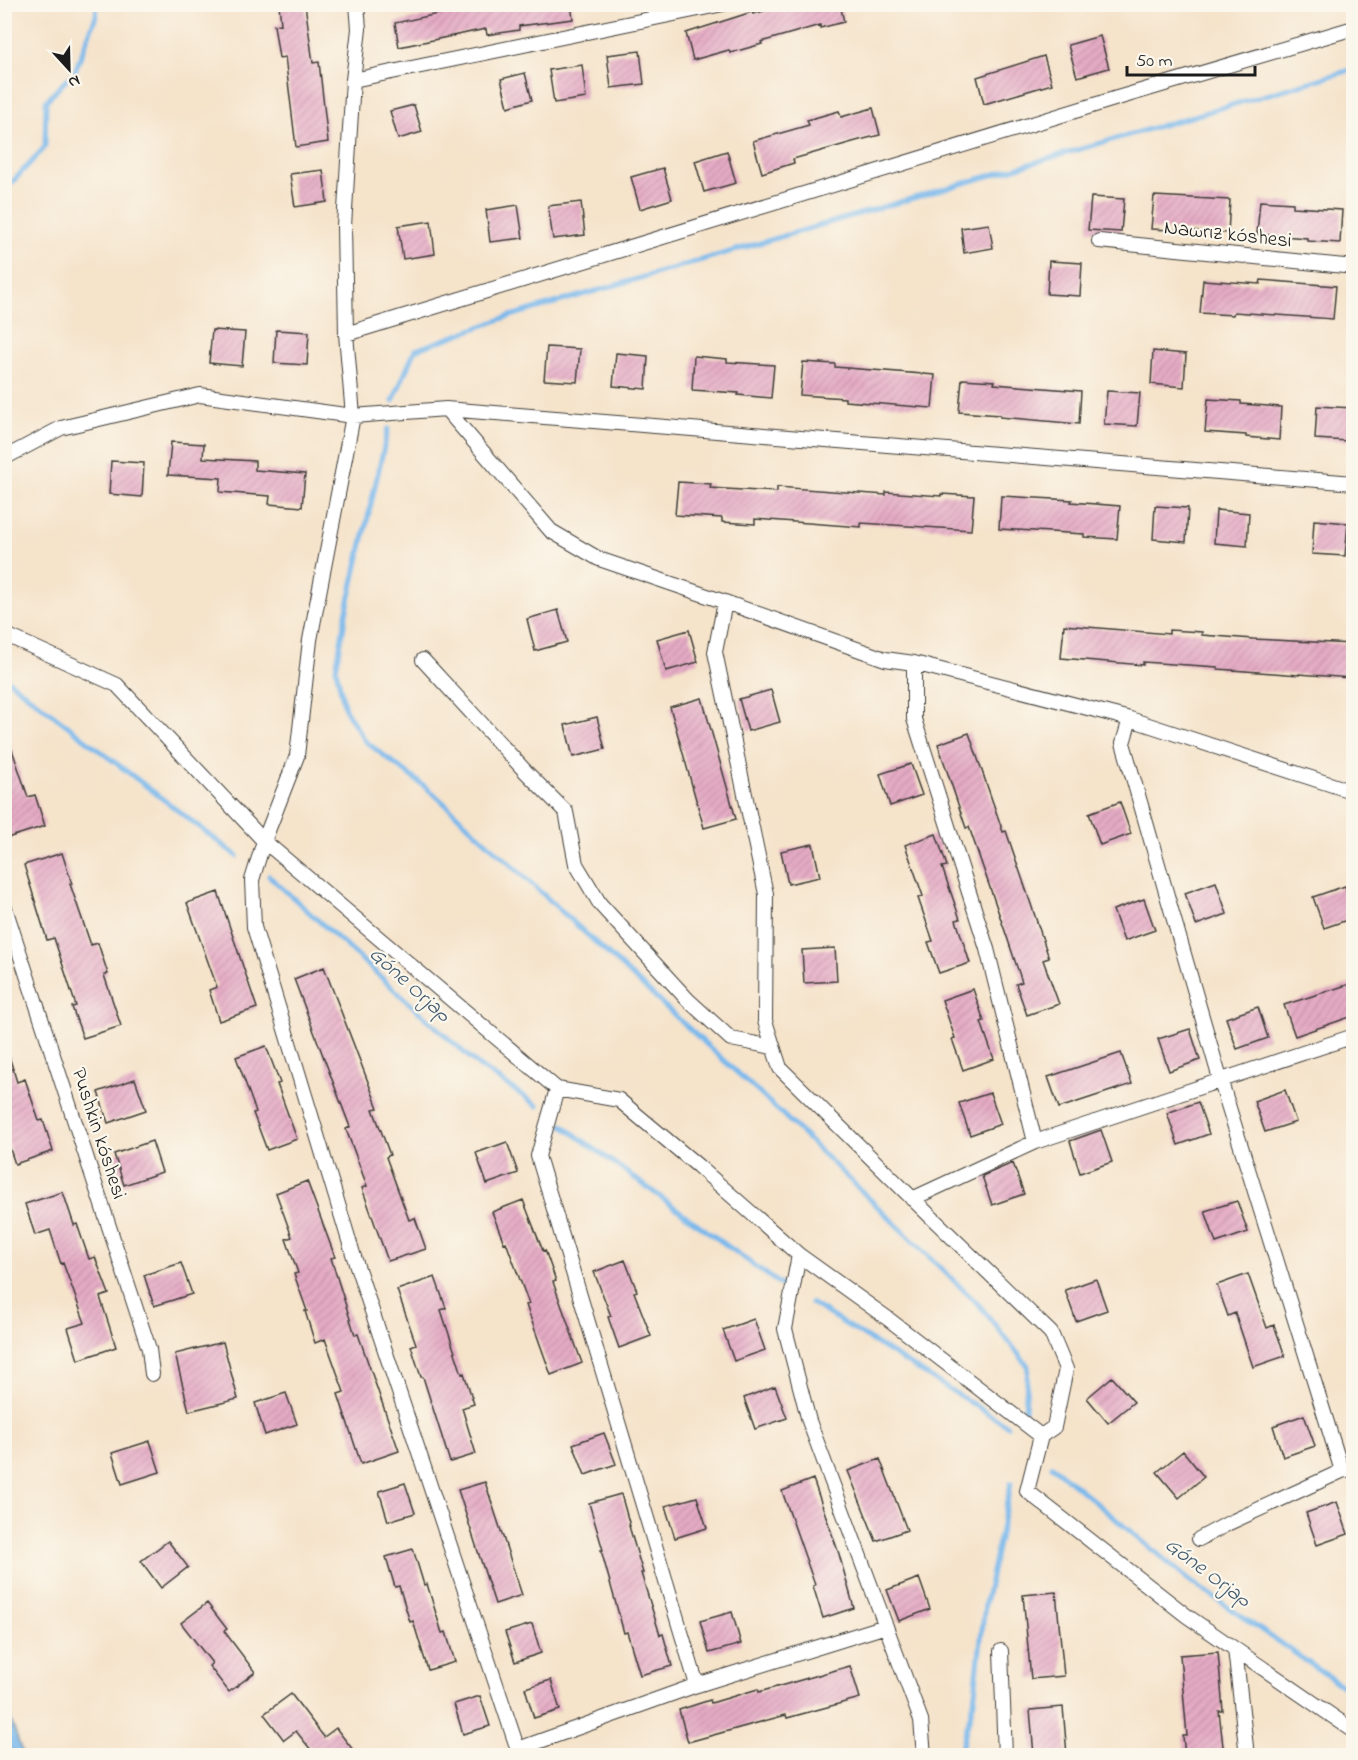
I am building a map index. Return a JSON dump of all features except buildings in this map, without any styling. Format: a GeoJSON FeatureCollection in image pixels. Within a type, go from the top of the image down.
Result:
{"type":"FeatureCollection","features":[{"type":"Feature","properties":{"kind":"street"},"geometry":{"type":"LineString","coordinates":[[357,4],[359,29],[353,80],[344,226],[346,333],[353,416],[310,640],[297,756],[264,841],[252,880],[254,927],[354,1257],[519,1752],[697,1684],[886,1626]]}},
{"type":"Feature","properties":{"kind":"street"},"geometry":{"type":"LineString","coordinates":[[353,80],[723,4]]}},
{"type":"Feature","properties":{"kind":"street"},"geometry":{"type":"LineString","coordinates":[[346,333],[1353,28]]}},
{"type":"Feature","properties":{"kind":"street","name":"Nawrız kóshesi"},"geometry":{"type":"LineString","coordinates":[[1099,242],[1353,267]]}},
{"type":"Feature","properties":{"kind":"street"},"geometry":{"type":"LineString","coordinates":[[4,458],[61,428],[200,395],[353,416],[446,410],[1353,483]]}},
{"type":"Feature","properties":{"kind":"street"},"geometry":{"type":"LineString","coordinates":[[446,410],[551,531],[599,559],[885,660],[914,663],[1130,719],[1353,792]]}},
{"type":"Feature","properties":{"kind":"street"},"geometry":{"type":"LineString","coordinates":[[725,602],[715,652],[766,894],[765,1022],[780,1068],[1051,1333],[1066,1369],[1054,1427],[1041,1436],[1027,1491],[1187,1616],[1353,1731]]}},
{"type":"Feature","properties":{"kind":"street"},"geometry":{"type":"LineString","coordinates":[[4,634],[117,685],[264,841],[557,1089],[619,1100],[698,1166],[799,1256],[887,1318],[1041,1436]]}},
{"type":"Feature","properties":{"kind":"street"},"geometry":{"type":"LineString","coordinates":[[423,660],[566,812],[576,864],[600,904],[688,1000],[731,1039],[773,1047]]}},
{"type":"Feature","properties":{"kind":"street"},"geometry":{"type":"LineString","coordinates":[[914,663],[914,719],[987,949],[1035,1142]]}},
{"type":"Feature","properties":{"kind":"street"},"geometry":{"type":"LineString","coordinates":[[1130,719],[1123,743],[1220,1079],[1348,1469],[1199,1539]]}},
{"type":"Feature","properties":{"kind":"street","name":"Pushkin kóshesi"},"geometry":{"type":"LineString","coordinates":[[4,905],[149,1349],[152,1374]]}},
{"type":"Feature","properties":{"kind":"street"},"geometry":{"type":"LineString","coordinates":[[912,1199],[1035,1142],[1353,1036]]}},
{"type":"Feature","properties":{"kind":"street"},"geometry":{"type":"LineString","coordinates":[[557,1089],[538,1156],[697,1684]]}},
{"type":"Feature","properties":{"kind":"street"},"geometry":{"type":"LineString","coordinates":[[799,1256],[785,1329],[809,1421],[921,1720],[924,1755]]}},
{"type":"Feature","properties":{"kind":"street"},"geometry":{"type":"LineString","coordinates":[[1235,1648],[1247,1755]]}},
{"type":"Feature","properties":{"kind":"street"},"geometry":{"type":"LineString","coordinates":[[1001,1652],[1005,1755]]}},
{"type":"Feature","properties":{"kind":"water"},"geometry":{"type":"Polygon","coordinates":[[[5,1703],[23,1755],[5,1755],[5,1703]]]}},
{"type":"Feature","properties":{"kind":"waterway"},"geometry":{"type":"LineString","coordinates":[[4,191],[45,147],[46,101],[75,71],[96,16],[97,4]]}},
{"type":"Feature","properties":{"kind":"waterway"},"geometry":{"type":"LineString","coordinates":[[393,401],[415,350],[507,317],[1354,69]]}},
{"type":"Feature","properties":{"kind":"waterway"},"geometry":{"type":"LineString","coordinates":[[388,429],[346,614],[336,669],[345,709],[365,741],[433,793],[782,1114],[980,1306],[1028,1366],[1025,1410]]}},
{"type":"Feature","properties":{"kind":"waterway","name":"Góne Orjap"},"geometry":{"type":"LineString","coordinates":[[4,677],[237,856]]}},
{"type":"Feature","properties":{"kind":"waterway","name":"Góne Orjap"},"geometry":{"type":"LineString","coordinates":[[269,876],[479,1066],[538,1106]]}},
{"type":"Feature","properties":{"kind":"waterway","name":"Góne Orjap"},"geometry":{"type":"LineString","coordinates":[[562,1125],[781,1285]]}},
{"type":"Feature","properties":{"kind":"waterway","name":"Góne Orjap"},"geometry":{"type":"LineString","coordinates":[[811,1303],[1008,1426]]}},
{"type":"Feature","properties":{"kind":"waterway","name":"Góne Orjap"},"geometry":{"type":"LineString","coordinates":[[1052,1466],[1190,1581],[1354,1694]]}},
{"type":"Feature","properties":{"kind":"waterway"},"geometry":{"type":"LineString","coordinates":[[959,1756],[974,1701],[985,1604],[1011,1483]]}}]}
